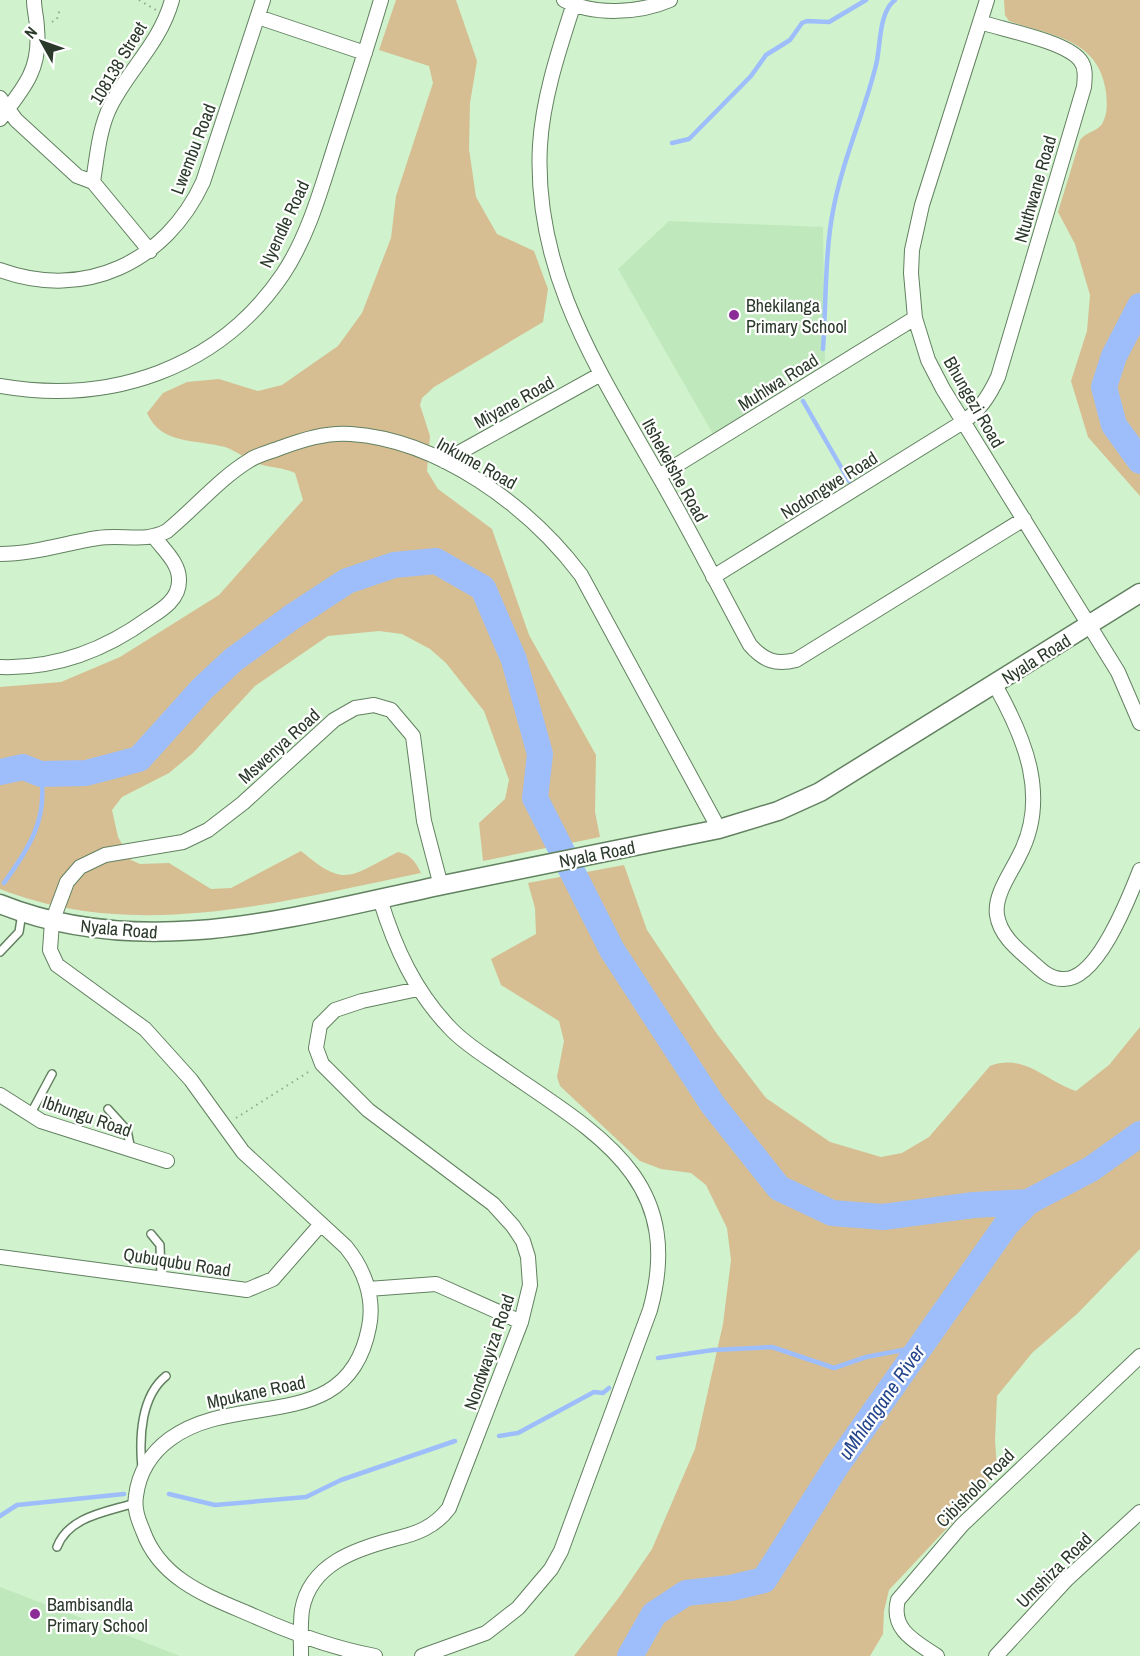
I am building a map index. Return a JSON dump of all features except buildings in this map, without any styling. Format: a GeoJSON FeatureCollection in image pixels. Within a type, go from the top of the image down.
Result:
{"type":"FeatureCollection","features":[{"type":"Feature","properties":{"kind":"street"},"geometry":{"type":"LineString","coordinates":[[34,0],[37,57],[27,83],[3,108],[77,176],[93,182],[150,251]]}},
{"type":"Feature","properties":{"kind":"street","name":"108138 Street"},"geometry":{"type":"LineString","coordinates":[[93,182],[105,119],[112,104],[146,56],[172,0]]}},
{"type":"Feature","properties":{"kind":"street","name":"Lwembu Road"},"geometry":{"type":"LineString","coordinates":[[0,270],[50,280],[88,278],[120,268],[150,251],[175,229],[199,191],[263,0]]}},
{"type":"Feature","properties":{"kind":"street","name":"Nyendle Road"},"geometry":{"type":"LineString","coordinates":[[0,386],[60,393],[99,390],[180,365],[213,345],[240,324],[264,299],[284,272],[300,242],[315,207],[381,0]]}},
{"type":"Feature","properties":{"kind":"street"},"geometry":{"type":"LineString","coordinates":[[571,2],[595,9],[634,9],[655,6],[670,0]]}},
{"type":"Feature","properties":{"kind":"street","name":"Bhungezi Road"},"geometry":{"type":"LineString","coordinates":[[987,0],[922,205],[912,250],[911,273],[915,318],[932,368],[1118,672],[1140,723]]}},
{"type":"Feature","properties":{"kind":"street","name":"Itsheketshe Road"},"geometry":{"type":"LineString","coordinates":[[571,2],[553,70],[540,145],[543,209],[557,280],[601,374],[750,645],[766,660],[783,663],[796,660],[1024,519]]}},
{"type":"Feature","properties":{"kind":"street"},"geometry":{"type":"LineString","coordinates":[[258,17],[365,53]]}},
{"type":"Feature","properties":{"kind":"street","name":"Ntuthwane Road"},"geometry":{"type":"LineString","coordinates":[[963,422],[975,414],[989,397],[998,377],[1084,87],[1085,73],[1082,62],[1064,49],[980,22]]}},
{"type":"Feature","properties":{"kind":"street","name":"Muhlwa Road"},"geometry":{"type":"LineString","coordinates":[[659,476],[915,318]]}},
{"type":"Feature","properties":{"kind":"street","name":"Miyane Road"},"geometry":{"type":"LineString","coordinates":[[444,461],[601,374]]}},
{"type":"Feature","properties":{"kind":"street","name":"Nodongwe Road"},"geometry":{"type":"LineString","coordinates":[[714,578],[963,422]]}},
{"type":"Feature","properties":{"kind":"street","name":"Inkume Road"},"geometry":{"type":"LineString","coordinates":[[155,538],[167,531],[251,459],[305,439],[349,434],[373,437],[444,461],[515,505],[563,551],[581,575],[719,829]]}},
{"type":"Feature","properties":{"kind":"street"},"geometry":{"type":"LineString","coordinates":[[0,554],[47,549],[100,538],[155,538],[175,565],[179,576],[176,593],[164,608],[122,637],[77,657],[52,663],[0,667]]}},
{"type":"Feature","properties":{"kind":"street","name":"Nyala Road"},"geometry":{"type":"LineString","coordinates":[[0,904],[52,922],[127,932],[179,933],[236,926],[380,899],[719,829],[778,811],[820,792],[1140,593]]}},
{"type":"Feature","properties":{"kind":"street"},"geometry":{"type":"LineString","coordinates":[[995,685],[1022,741],[1035,799],[1031,829],[997,903],[996,912],[1003,933],[1046,974],[1059,980],[1078,976],[1094,959],[1117,922],[1140,870]]}},
{"type":"Feature","properties":{"kind":"street","name":"Mswenya Road"},"geometry":{"type":"LineString","coordinates":[[52,922],[67,882],[80,867],[105,855],[183,842],[208,830],[243,803],[334,720],[355,708],[365,706],[391,710],[414,736],[424,821],[441,886]]}},
{"type":"Feature","properties":{"kind":"street"},"geometry":{"type":"LineString","coordinates":[[380,899],[396,946],[418,989],[452,1031],[578,1120],[615,1152],[644,1192],[655,1221],[658,1239],[656,1281],[650,1310],[586,1486],[556,1560],[538,1587],[501,1622],[467,1641],[422,1656]]}},
{"type":"Feature","properties":{"kind":"street","name":"Mpukane Road"},"geometry":{"type":"LineString","coordinates":[[52,922],[50,950],[57,965],[145,1029],[191,1080],[243,1152],[270,1180],[321,1224],[357,1261],[368,1288],[370,1317],[366,1342],[353,1368],[342,1380],[316,1398],[300,1404],[232,1413],[200,1422],[168,1440],[143,1470],[135,1503],[145,1539],[174,1575],[203,1595],[301,1637],[375,1656]]}},
{"type":"Feature","properties":{"kind":"street"},"geometry":{"type":"LineString","coordinates":[[322,1064],[316,1048],[316,1035],[327,1016],[335,1010],[362,1001],[418,989]]}},
{"type":"Feature","properties":{"kind":"street","name":"Nondwayiza Road"},"geometry":{"type":"LineString","coordinates":[[301,1656],[305,1599],[327,1568],[350,1552],[423,1530],[437,1521],[455,1497],[521,1322],[530,1285],[530,1270],[523,1241],[513,1226],[477,1191],[368,1110],[322,1064]]}},
{"type":"Feature","properties":{"kind":"street","name":"Ibhungu Road"},"geometry":{"type":"LineString","coordinates":[[0,1095],[30,1116],[54,1126],[167,1161]]}},
{"type":"Feature","properties":{"kind":"street","name":"Qubuqubu Road"},"geometry":{"type":"LineString","coordinates":[[0,1257],[161,1277],[239,1290],[255,1288],[282,1270],[321,1224]]}},
{"type":"Feature","properties":{"kind":"street"},"geometry":{"type":"LineString","coordinates":[[368,1288],[441,1285],[521,1322]]}},
{"type":"Feature","properties":{"kind":"street","name":"Cibisholo Road"},"geometry":{"type":"LineString","coordinates":[[937,1656],[906,1634],[900,1627],[896,1616],[898,1600],[962,1525],[1140,1356]]}},
{"type":"Feature","properties":{"kind":"street","name":"Umshiza Road"},"geometry":{"type":"LineString","coordinates":[[996,1656],[1067,1579],[1140,1512]]}},
{"type":"Feature","properties":{"kind":"lane"},"geometry":{"type":"LineString","coordinates":[[0,952],[19,932],[22,913]]}},
{"type":"Feature","properties":{"kind":"lane"},"geometry":{"type":"LineString","coordinates":[[30,1116],[52,1074]]}},
{"type":"Feature","properties":{"kind":"lane"},"geometry":{"type":"LineString","coordinates":[[108,1109],[127,1130],[131,1149]]}},
{"type":"Feature","properties":{"kind":"lane"},"geometry":{"type":"LineString","coordinates":[[151,1234],[160,1245],[161,1277]]}},
{"type":"Feature","properties":{"kind":"lane"},"geometry":{"type":"LineString","coordinates":[[143,1470],[141,1446],[149,1399],[156,1385],[166,1376]]}},
{"type":"Feature","properties":{"kind":"lane"},"geometry":{"type":"LineString","coordinates":[[57,1547],[65,1531],[76,1523],[135,1503]]}},
{"type":"Feature","properties":{"kind":"path","name":"108138 Street"},"geometry":{"type":"LineString","coordinates":[[139,0],[166,16]]}},
{"type":"Feature","properties":{"kind":"path"},"geometry":{"type":"LineString","coordinates":[[224,1127],[322,1064]]}},
{"type":"Feature","properties":{"kind":"shaded area"},"geometry":{"type":"Polygon","coordinates":[[[396,0],[456,0],[477,61],[470,103],[469,149],[476,197],[497,234],[534,251],[548,289],[543,322],[434,387],[422,398],[420,405],[430,436],[427,471],[438,489],[492,529],[529,635],[596,755],[595,812],[600,837],[483,861],[479,823],[505,799],[509,780],[484,711],[446,663],[430,649],[402,634],[379,631],[328,636],[255,686],[193,753],[169,773],[122,797],[112,810],[118,837],[131,860],[140,864],[169,863],[211,889],[231,888],[301,851],[328,871],[348,875],[398,852],[412,859],[421,873],[264,905],[210,912],[157,915],[105,913],[52,905],[0,889],[0,687],[61,682],[120,657],[219,595],[303,500],[295,473],[259,464],[225,447],[170,436],[153,423],[147,413],[163,393],[187,382],[219,379],[258,391],[282,385],[338,346],[362,313],[391,238],[396,196],[433,83],[429,66],[379,50],[396,0]]]}},
{"type":"Feature","properties":{"kind":"shaded area"},"geometry":{"type":"Polygon","coordinates":[[[1004,0],[1140,0],[1140,496],[1088,437],[1071,381],[1087,331],[1090,295],[1075,244],[1058,212],[1080,140],[1100,127],[1105,116],[1107,104],[1102,74],[1084,50],[1071,42],[1009,21],[1005,15],[1004,0]]]}},
{"type":"Feature","properties":{"kind":"shaded area","name":"Bhekilanga Primary School"},"geometry":{"type":"Polygon","coordinates":[[[669,221],[823,227],[825,361],[713,434],[618,269],[669,221]]]}},
{"type":"Feature","properties":{"kind":"shaded area"},"geometry":{"type":"Polygon","coordinates":[[[624,865],[647,930],[717,1034],[766,1098],[830,1142],[881,1157],[902,1153],[929,1137],[990,1066],[1002,1063],[1024,1066],[1076,1091],[1109,1065],[1140,1027],[1140,1249],[1078,1313],[1032,1353],[997,1396],[995,1440],[997,1469],[981,1492],[889,1590],[884,1611],[883,1634],[870,1656],[574,1656],[620,1596],[652,1549],[695,1449],[723,1324],[731,1260],[727,1228],[706,1185],[691,1173],[661,1169],[640,1161],[560,1086],[557,1077],[564,1041],[559,1021],[501,985],[491,959],[536,934],[535,908],[528,883],[624,865]]]}},
{"type":"Feature","properties":{"kind":"shaded area","name":"Bambisandla Primary School"},"geometry":{"type":"Polygon","coordinates":[[[0,1587],[139,1640],[180,1656],[0,1656],[0,1587]]]}},
{"type":"Feature","properties":{"kind":"waterway"},"geometry":{"type":"LineString","coordinates":[[672,143],[689,139],[751,76],[766,55],[790,40],[802,23],[807,21],[829,22],[866,0]]}},
{"type":"Feature","properties":{"kind":"waterway"},"geometry":{"type":"LineString","coordinates":[[823,349],[827,261],[833,211],[842,174],[876,65],[883,21],[895,0]]}},
{"type":"Feature","properties":{"kind":"waterway","name":"uMhlangane River"},"geometry":{"type":"LineString","coordinates":[[1140,306],[1114,356],[1104,387],[1114,425],[1140,461]]}},
{"type":"Feature","properties":{"kind":"waterway"},"geometry":{"type":"LineString","coordinates":[[803,401],[849,481]]}},
{"type":"Feature","properties":{"kind":"waterway"},"geometry":{"type":"LineString","coordinates":[[0,772],[23,767],[41,774],[86,773],[139,759],[202,689],[233,660],[292,617],[347,581],[394,565],[436,561],[483,588],[514,660],[540,754],[535,798],[612,950],[713,1105],[779,1188],[832,1213],[883,1217],[974,1205],[1028,1202]]}},
{"type":"Feature","properties":{"kind":"waterway"},"geometry":{"type":"LineString","coordinates":[[4,883],[29,845],[39,820],[42,806],[41,774]]}},
{"type":"Feature","properties":{"kind":"waterway","name":"uMhlangane River"},"geometry":{"type":"LineString","coordinates":[[630,1656],[654,1614],[686,1593],[731,1588],[764,1580],[837,1465],[1006,1225],[1028,1202],[1091,1169],[1140,1134]]}},
{"type":"Feature","properties":{"kind":"waterway"},"geometry":{"type":"LineString","coordinates":[[658,1358],[713,1350],[772,1347],[834,1368],[866,1357],[919,1347]]}},
{"type":"Feature","properties":{"kind":"waterway"},"geometry":{"type":"LineString","coordinates":[[499,1436],[518,1433],[594,1392],[603,1393],[609,1388]]}},
{"type":"Feature","properties":{"kind":"waterway"},"geometry":{"type":"LineString","coordinates":[[169,1494],[215,1505],[306,1497],[341,1480],[455,1441]]}},
{"type":"Feature","properties":{"kind":"waterway"},"geometry":{"type":"LineString","coordinates":[[0,1516],[17,1505],[124,1494]]}},
{"type":"Feature","properties":{"kind":"place","name":"Bhekilanga Primary School"},"geometry":{"type":"Point","coordinates":[734,315]}},
{"type":"Feature","properties":{"kind":"place","name":"Bambisandla Primary School"},"geometry":{"type":"Point","coordinates":[35,1614]}}]}
